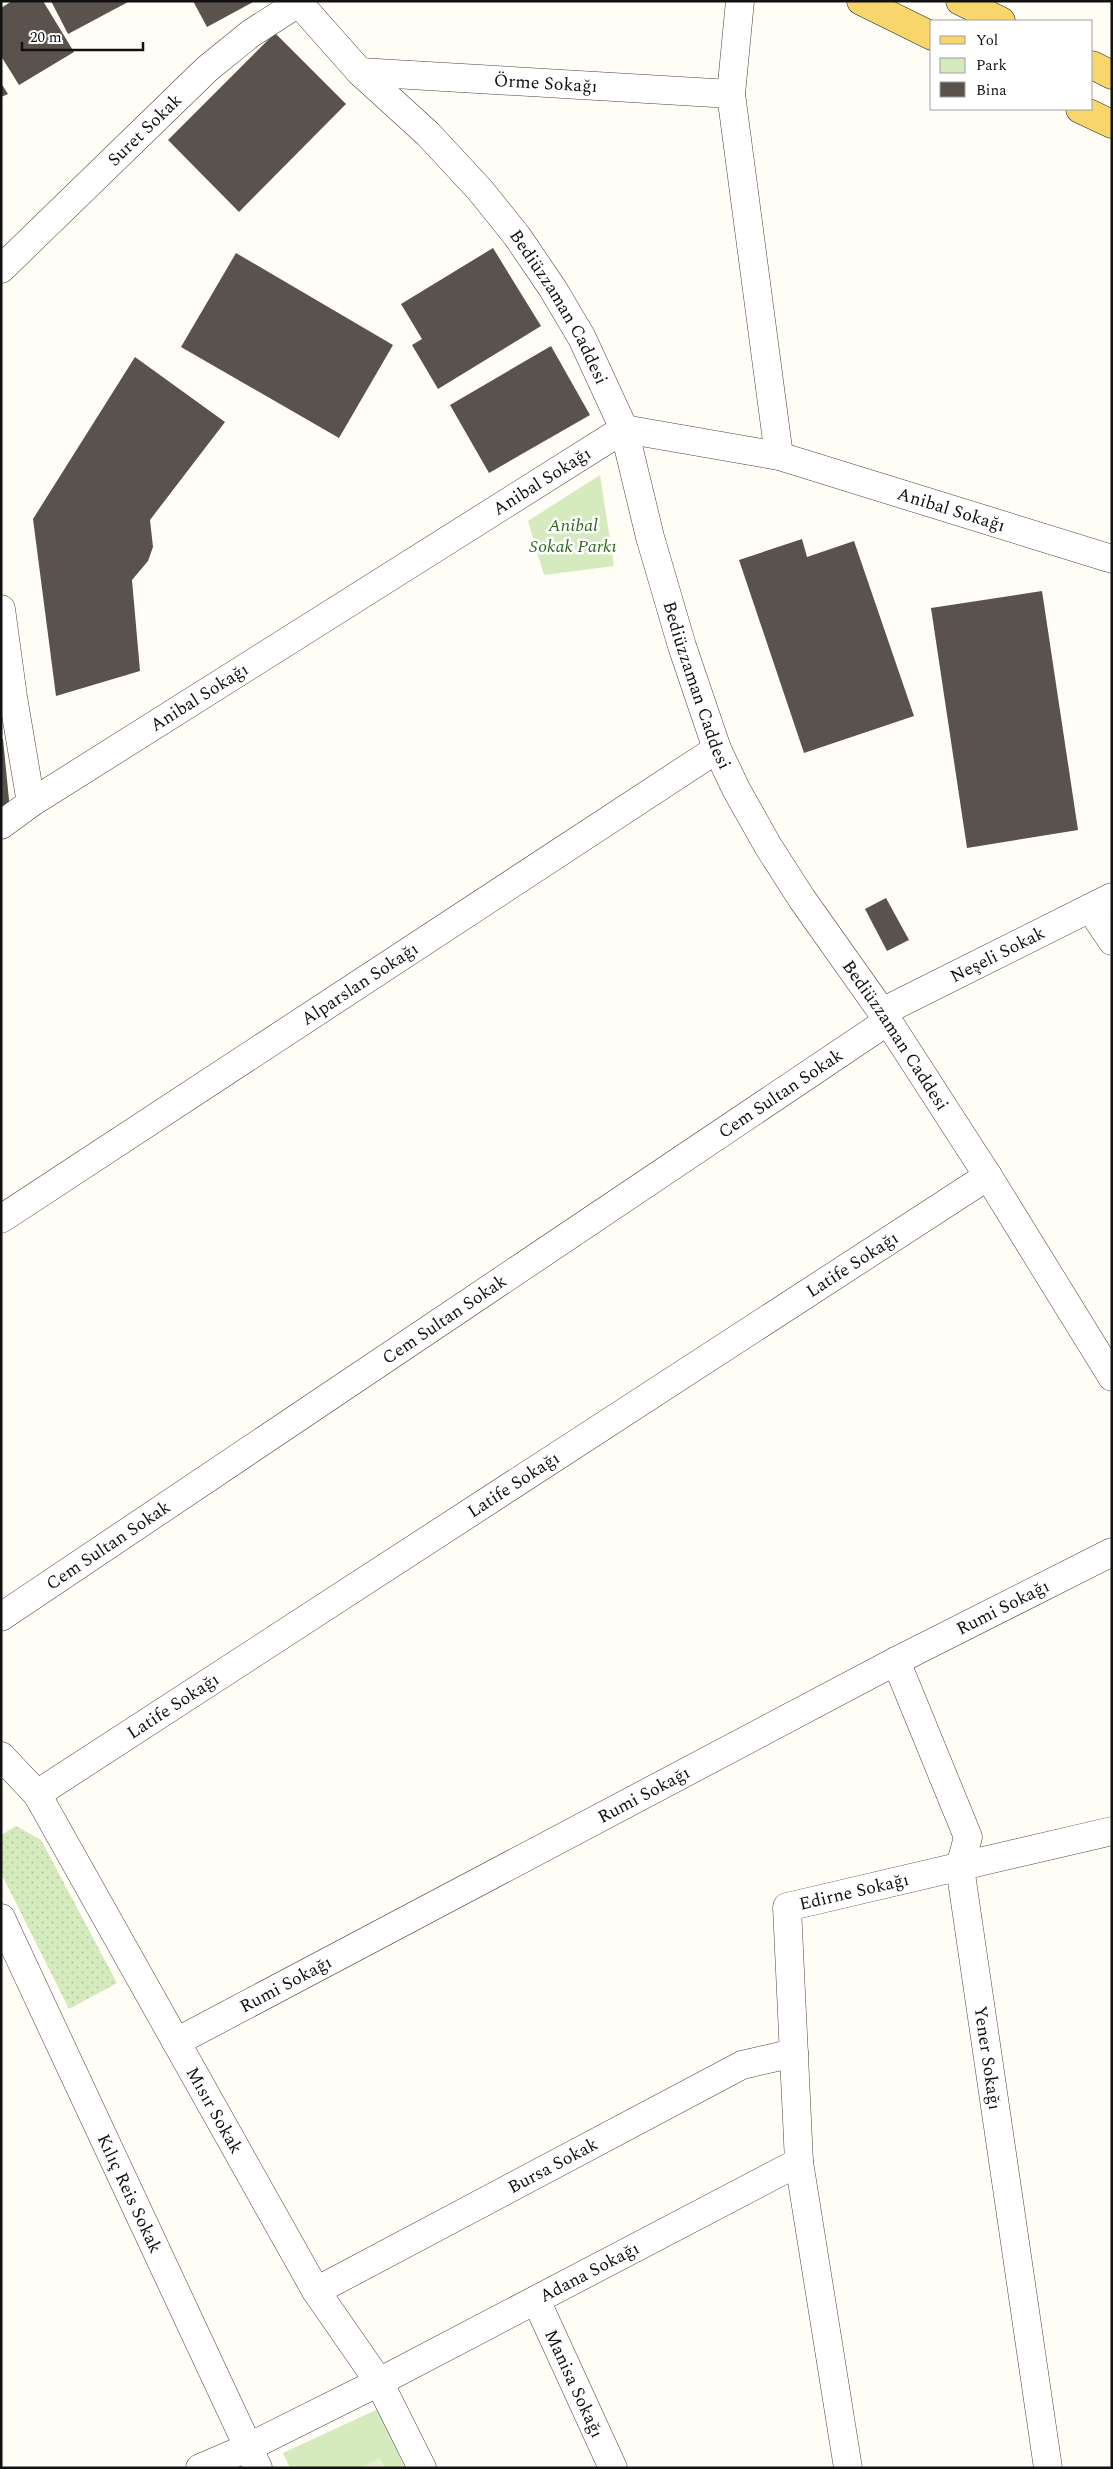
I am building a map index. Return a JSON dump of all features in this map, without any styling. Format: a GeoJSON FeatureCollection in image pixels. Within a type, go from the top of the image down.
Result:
{"type":"FeatureCollection","features":[{"type":"Feature","properties":{"kind":"main road"},"geometry":{"type":"LineString","coordinates":[[861,1],[930,35]]}},
{"type":"Feature","properties":{"kind":"main road"},"geometry":{"type":"LineString","coordinates":[[960,1],[999,20]]}},
{"type":"Feature","properties":{"kind":"main road"},"geometry":{"type":"LineString","coordinates":[[1093,66],[1112,75]]}},
{"type":"Feature","properties":{"kind":"main road"},"geometry":{"type":"LineString","coordinates":[[1082,110],[1112,124]]}},
{"type":"Feature","properties":{"kind":"street"},"geometry":{"type":"LineString","coordinates":[[740,1],[731,94],[779,456]]}},
{"type":"Feature","properties":{"kind":"street","name":"Bediüzzaman Caddesi"},"geometry":{"type":"LineString","coordinates":[[297,2],[360,72],[428,134],[480,190],[517,236],[553,289],[582,338],[624,429],[664,586],[717,750],[736,789],[768,846],[802,899],[885,1016],[988,1176],[1112,1377]]}},
{"type":"Feature","properties":{"kind":"street","name":"Suret Sokak"},"geometry":{"type":"LineString","coordinates":[[1,269],[207,69],[250,34],[297,2]]}},
{"type":"Feature","properties":{"kind":"street","name":"Örme Sokağı"},"geometry":{"type":"LineString","coordinates":[[360,72],[731,94]]}},
{"type":"Feature","properties":{"kind":"street","name":"Anibal Sokağı"},"geometry":{"type":"LineString","coordinates":[[1,825],[31,803],[624,429],[779,456],[1112,559]]}},
{"type":"Feature","properties":{"kind":"street"},"geometry":{"type":"LineString","coordinates":[[1,609],[13,697],[31,803]]}},
{"type":"Feature","properties":{"kind":"street","name":"Alparslan Sokağı"},"geometry":{"type":"LineString","coordinates":[[1,1219],[717,750]]}},
{"type":"Feature","properties":{"kind":"street"},"geometry":{"type":"LineString","coordinates":[[1101,903],[1112,941]]}},
{"type":"Feature","properties":{"kind":"street","name":"Neşeli Sokak"},"geometry":{"type":"LineString","coordinates":[[885,1016],[1101,903]]}},
{"type":"Feature","properties":{"kind":"street","name":"Cem Sultan Sokak"},"geometry":{"type":"LineString","coordinates":[[1,1617],[885,1016]]}},
{"type":"Feature","properties":{"kind":"street","name":"Latife Sokağı"},"geometry":{"type":"LineString","coordinates":[[37,1794],[988,1176]]}},
{"type":"Feature","properties":{"kind":"street","name":"Rumi Sokağı"},"geometry":{"type":"LineString","coordinates":[[176,2042],[896,1661],[1112,1552]]}},
{"type":"Feature","properties":{"kind":"street","name":"Yener Sokağı"},"geometry":{"type":"LineString","coordinates":[[896,1661],[968,1836],[960,1867],[1048,2468]]}},
{"type":"Feature","properties":{"kind":"street","name":"Mısır Sokak"},"geometry":{"type":"LineString","coordinates":[[1,1756],[37,1794],[316,2291],[379,2382],[422,2468]]}},
{"type":"Feature","properties":{"kind":"street","name":"Edirne Sokağı"},"geometry":{"type":"LineString","coordinates":[[848,2468],[799,2162],[786,1907],[1112,1831]]}},
{"type":"Feature","properties":{"kind":"street","name":"Kılıç Reis Sokak"},"geometry":{"type":"LineString","coordinates":[[1,1918],[254,2457]]}},
{"type":"Feature","properties":{"kind":"street","name":"Bursa Sokak"},"geometry":{"type":"LineString","coordinates":[[316,2291],[742,2065],[794,2053]]}},
{"type":"Feature","properties":{"kind":"street","name":"Adana Sokağı"},"geometry":{"type":"LineString","coordinates":[[200,2468],[254,2457],[379,2382],[799,2162]]}},
{"type":"Feature","properties":{"kind":"street","name":"Manisa Sokağı"},"geometry":{"type":"LineString","coordinates":[[536,2300],[613,2468]]}},
{"type":"Feature","properties":{"kind":"green space","name":"Anibal Sokak Parkı"},"geometry":{"type":"Polygon","coordinates":[[[600,475],[614,566],[544,575],[528,521],[600,475]]]}},
{"type":"Feature","properties":{"kind":"green space"},"geometry":{"type":"Polygon","coordinates":[[[16,1826],[41,1840],[117,1983],[69,2009],[1,1873],[1,1835],[16,1826]]]}},
{"type":"Feature","properties":{"kind":"green space"},"geometry":{"type":"Polygon","coordinates":[[[378,2409],[405,2468],[290,2468],[283,2453],[378,2409]]]}},
{"type":"Feature","properties":{"kind":"green space"},"geometry":{"type":"Polygon","coordinates":[[[380,2458],[385,2468],[360,2468],[380,2458]]]}},
{"type":"Feature","properties":{"kind":"building"},"geometry":{"type":"Polygon","coordinates":[[[12,1],[43,1],[74,52],[19,85],[1,56],[1,8],[12,1]]]}},
{"type":"Feature","properties":{"kind":"building"},"geometry":{"type":"Polygon","coordinates":[[[51,1],[130,1],[68,34],[51,1]]]}},
{"type":"Feature","properties":{"kind":"building"},"geometry":{"type":"Polygon","coordinates":[[[193,1],[255,1],[207,27],[193,1]]]}},
{"type":"Feature","properties":{"kind":"building"},"geometry":{"type":"Polygon","coordinates":[[[275,33],[346,104],[239,212],[168,140],[275,33]]]}},
{"type":"Feature","properties":{"kind":"building"},"geometry":{"type":"Polygon","coordinates":[[[1,83],[8,94],[1,97],[1,83]]]}},
{"type":"Feature","properties":{"kind":"building"},"geometry":{"type":"Polygon","coordinates":[[[493,248],[541,326],[438,389],[412,345],[422,339],[401,304],[493,248]]]}},
{"type":"Feature","properties":{"kind":"building"},"geometry":{"type":"Polygon","coordinates":[[[236,253],[393,345],[339,438],[181,347],[236,253]]]}},
{"type":"Feature","properties":{"kind":"building"},"geometry":{"type":"Polygon","coordinates":[[[551,346],[590,415],[489,473],[450,405],[551,346]]]}},
{"type":"Feature","properties":{"kind":"building"},"geometry":{"type":"Polygon","coordinates":[[[135,357],[225,422],[150,520],[153,547],[148,561],[132,580],[140,671],[56,696],[33,519],[135,357]]]}},
{"type":"Feature","properties":{"kind":"building"},"geometry":{"type":"Polygon","coordinates":[[[802,539],[807,557],[854,541],[914,716],[804,753],[739,560],[802,539]]]}},
{"type":"Feature","properties":{"kind":"building"},"geometry":{"type":"Polygon","coordinates":[[[1042,591],[1078,830],[967,848],[931,608],[1042,591]]]}},
{"type":"Feature","properties":{"kind":"building"},"geometry":{"type":"Polygon","coordinates":[[[1,739],[3,739],[10,810],[1,811],[1,739]]]}},
{"type":"Feature","properties":{"kind":"building"},"geometry":{"type":"Polygon","coordinates":[[[886,898],[909,940],[887,951],[865,909],[886,898]]]}}]}
